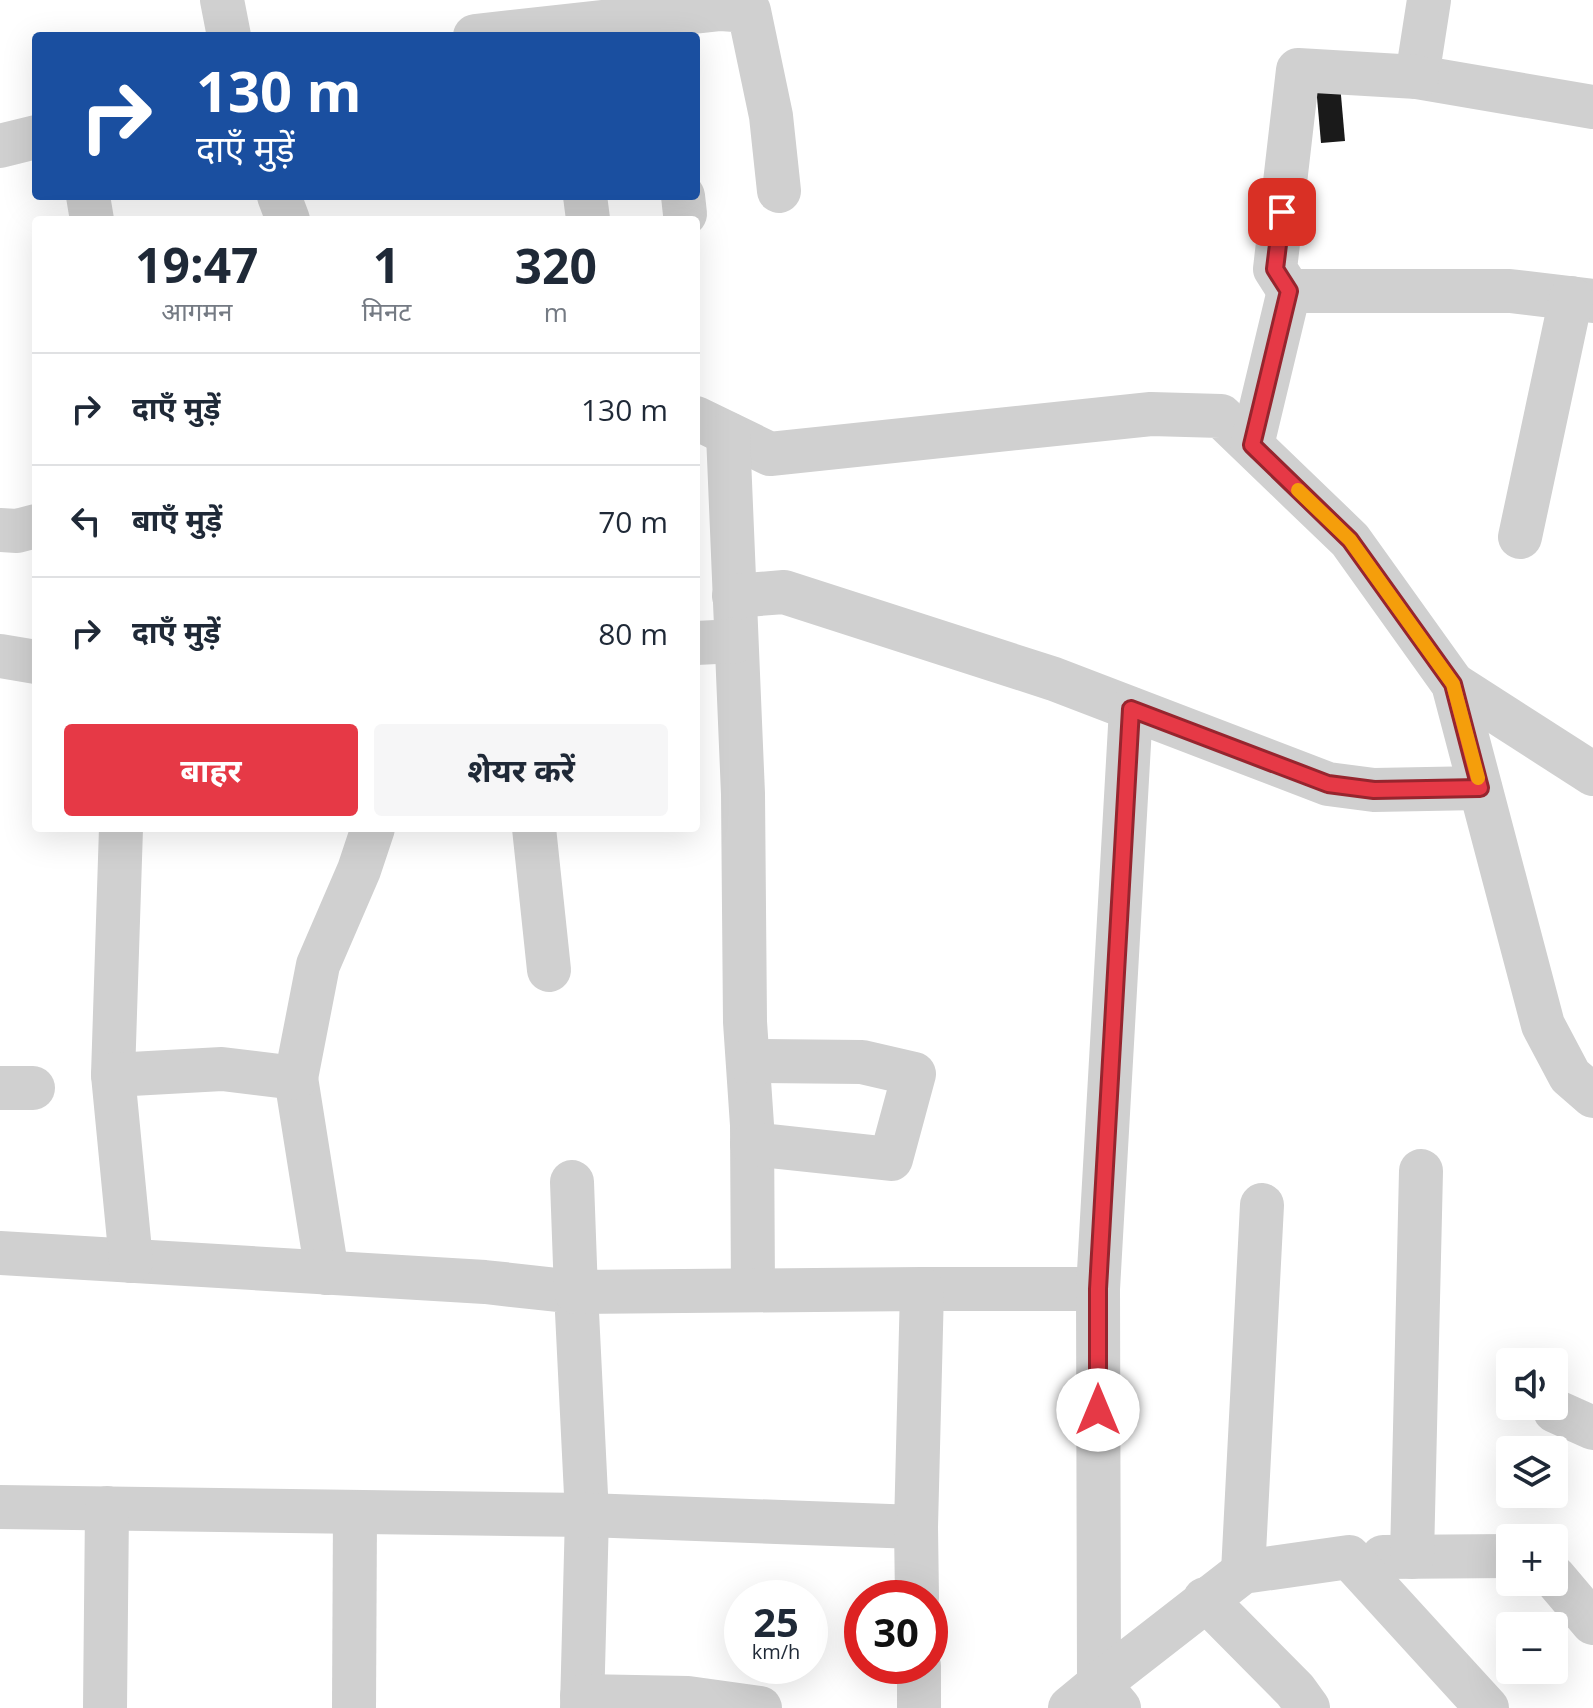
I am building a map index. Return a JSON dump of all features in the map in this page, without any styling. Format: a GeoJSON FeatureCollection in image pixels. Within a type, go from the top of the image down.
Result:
{"type":"FeatureCollection","features":[{"type":"Feature","properties":{"kind":"street"},"geometry":{"type":"LineString","coordinates":[[222,0],[228,32]]}},
{"type":"Feature","properties":{"kind":"street"},"geometry":{"type":"LineString","coordinates":[[1417,77],[1429,0]]}},
{"type":"Feature","properties":{"kind":"street"},"geometry":{"type":"LineString","coordinates":[[564,31],[661,26],[721,9],[749,11],[771,116],[779,191]]}},
{"type":"Feature","properties":{"kind":"street"},"geometry":{"type":"LineString","coordinates":[[1252,445],[1289,291],[1275,269],[1298,70],[1417,77],[1593,107]]}},
{"type":"Feature","properties":{"kind":"street"},"geometry":{"type":"LineString","coordinates":[[0,146],[32,138]]}},
{"type":"Feature","properties":{"kind":"street"},"geometry":{"type":"LineString","coordinates":[[1289,291],[1510,291],[1582,300],[1520,537]]}},
{"type":"Feature","properties":{"kind":"street"},"geometry":{"type":"LineString","coordinates":[[712,426],[770,454],[1151,414],[1221,416],[1350,540],[1453,684],[1543,1025],[1570,1076],[1593,1096]]}},
{"type":"Feature","properties":{"kind":"street"},"geometry":{"type":"LineString","coordinates":[[712,426],[734,596],[716,642],[743,794],[753,1290]]}},
{"type":"Feature","properties":{"kind":"street"},"geometry":{"type":"LineString","coordinates":[[0,530],[17,531],[32,527]]}},
{"type":"Feature","properties":{"kind":"street"},"geometry":{"type":"LineString","coordinates":[[734,596],[784,592],[1054,679],[1328,784],[1374,790],[1480,788]]}},
{"type":"Feature","properties":{"kind":"street"},"geometry":{"type":"LineString","coordinates":[[0,656],[32,661]]}},
{"type":"Feature","properties":{"kind":"street"},"geometry":{"type":"LineString","coordinates":[[1453,684],[1593,774]]}},
{"type":"Feature","properties":{"kind":"street"},"geometry":{"type":"LineString","coordinates":[[1096,1700],[1098,1289],[1131,709]]}},
{"type":"Feature","properties":{"kind":"street"},"geometry":{"type":"LineString","coordinates":[[121,832],[113,1075],[131,1261]]}},
{"type":"Feature","properties":{"kind":"street"},"geometry":{"type":"LineString","coordinates":[[327,1273],[296,1078],[318,965],[359,870],[372,832]]}},
{"type":"Feature","properties":{"kind":"street"},"geometry":{"type":"LineString","coordinates":[[534,832],[549,970]]}},
{"type":"Feature","properties":{"kind":"street"},"geometry":{"type":"LineString","coordinates":[[748,1061],[862,1062],[914,1074],[891,1159],[752,1144]]}},
{"type":"Feature","properties":{"kind":"street"},"geometry":{"type":"LineString","coordinates":[[113,1075],[222,1069],[296,1078]]}},
{"type":"Feature","properties":{"kind":"street"},"geometry":{"type":"LineString","coordinates":[[1412,1557],[1421,1171]]}},
{"type":"Feature","properties":{"kind":"street"},"geometry":{"type":"LineString","coordinates":[[572,1182],[587,1515],[582,1702],[688,1698],[760,1708]]}},
{"type":"Feature","properties":{"kind":"street"},"geometry":{"type":"LineString","coordinates":[[1243,1572],[1262,1205]]}},
{"type":"Feature","properties":{"kind":"street"},"geometry":{"type":"LineString","coordinates":[[0,1253],[485,1282],[576,1292],[1098,1289]]}},
{"type":"Feature","properties":{"kind":"street"},"geometry":{"type":"LineString","coordinates":[[917,1580],[922,1289]]}},
{"type":"Feature","properties":{"kind":"street"},"geometry":{"type":"LineString","coordinates":[[0,1507],[587,1515],[916,1527]]}},
{"type":"Feature","properties":{"kind":"street"},"geometry":{"type":"LineString","coordinates":[[105,1708],[107,1508]]}},
{"type":"Feature","properties":{"kind":"street"},"geometry":{"type":"LineString","coordinates":[[354,1708],[355,1512]]}},
{"type":"Feature","properties":{"kind":"street"},"geometry":{"type":"LineString","coordinates":[[1096,1700],[1205,1599],[1243,1572],[1349,1557],[1496,1556]]}},
{"type":"Feature","properties":{"kind":"street"},"geometry":{"type":"LineString","coordinates":[[1349,1557],[1487,1708]]}},
{"type":"Feature","properties":{"kind":"street"},"geometry":{"type":"LineString","coordinates":[[1568,1594],[1593,1623]]}},
{"type":"Feature","properties":{"kind":"street"},"geometry":{"type":"LineString","coordinates":[[1205,1599],[1295,1690],[1308,1708]]}},
{"type":"Feature","properties":{"kind":"street"},"geometry":{"type":"LineString","coordinates":[[919,1684],[919,1708]]}},
{"type":"Feature","properties":{"kind":"building"},"geometry":{"type":"Polygon","coordinates":[[[1340,84],[1345,141],[1321,143],[1316,86],[1340,84]]]}},
{"type":"Feature","properties":{"kind":"slow traffic"},"geometry":{"type":"LineString","coordinates":[[1298,490],[1350,540],[1453,684],[1478,778]]}},
{"type":"Feature","properties":{"kind":"route"},"geometry":{"type":"LineString","coordinates":[[1098,1410],[1098,1289],[1131,709],[1328,784],[1374,790],[1480,788],[1453,684],[1350,540],[1252,445],[1289,291],[1275,269],[1282,212]]}}]}
